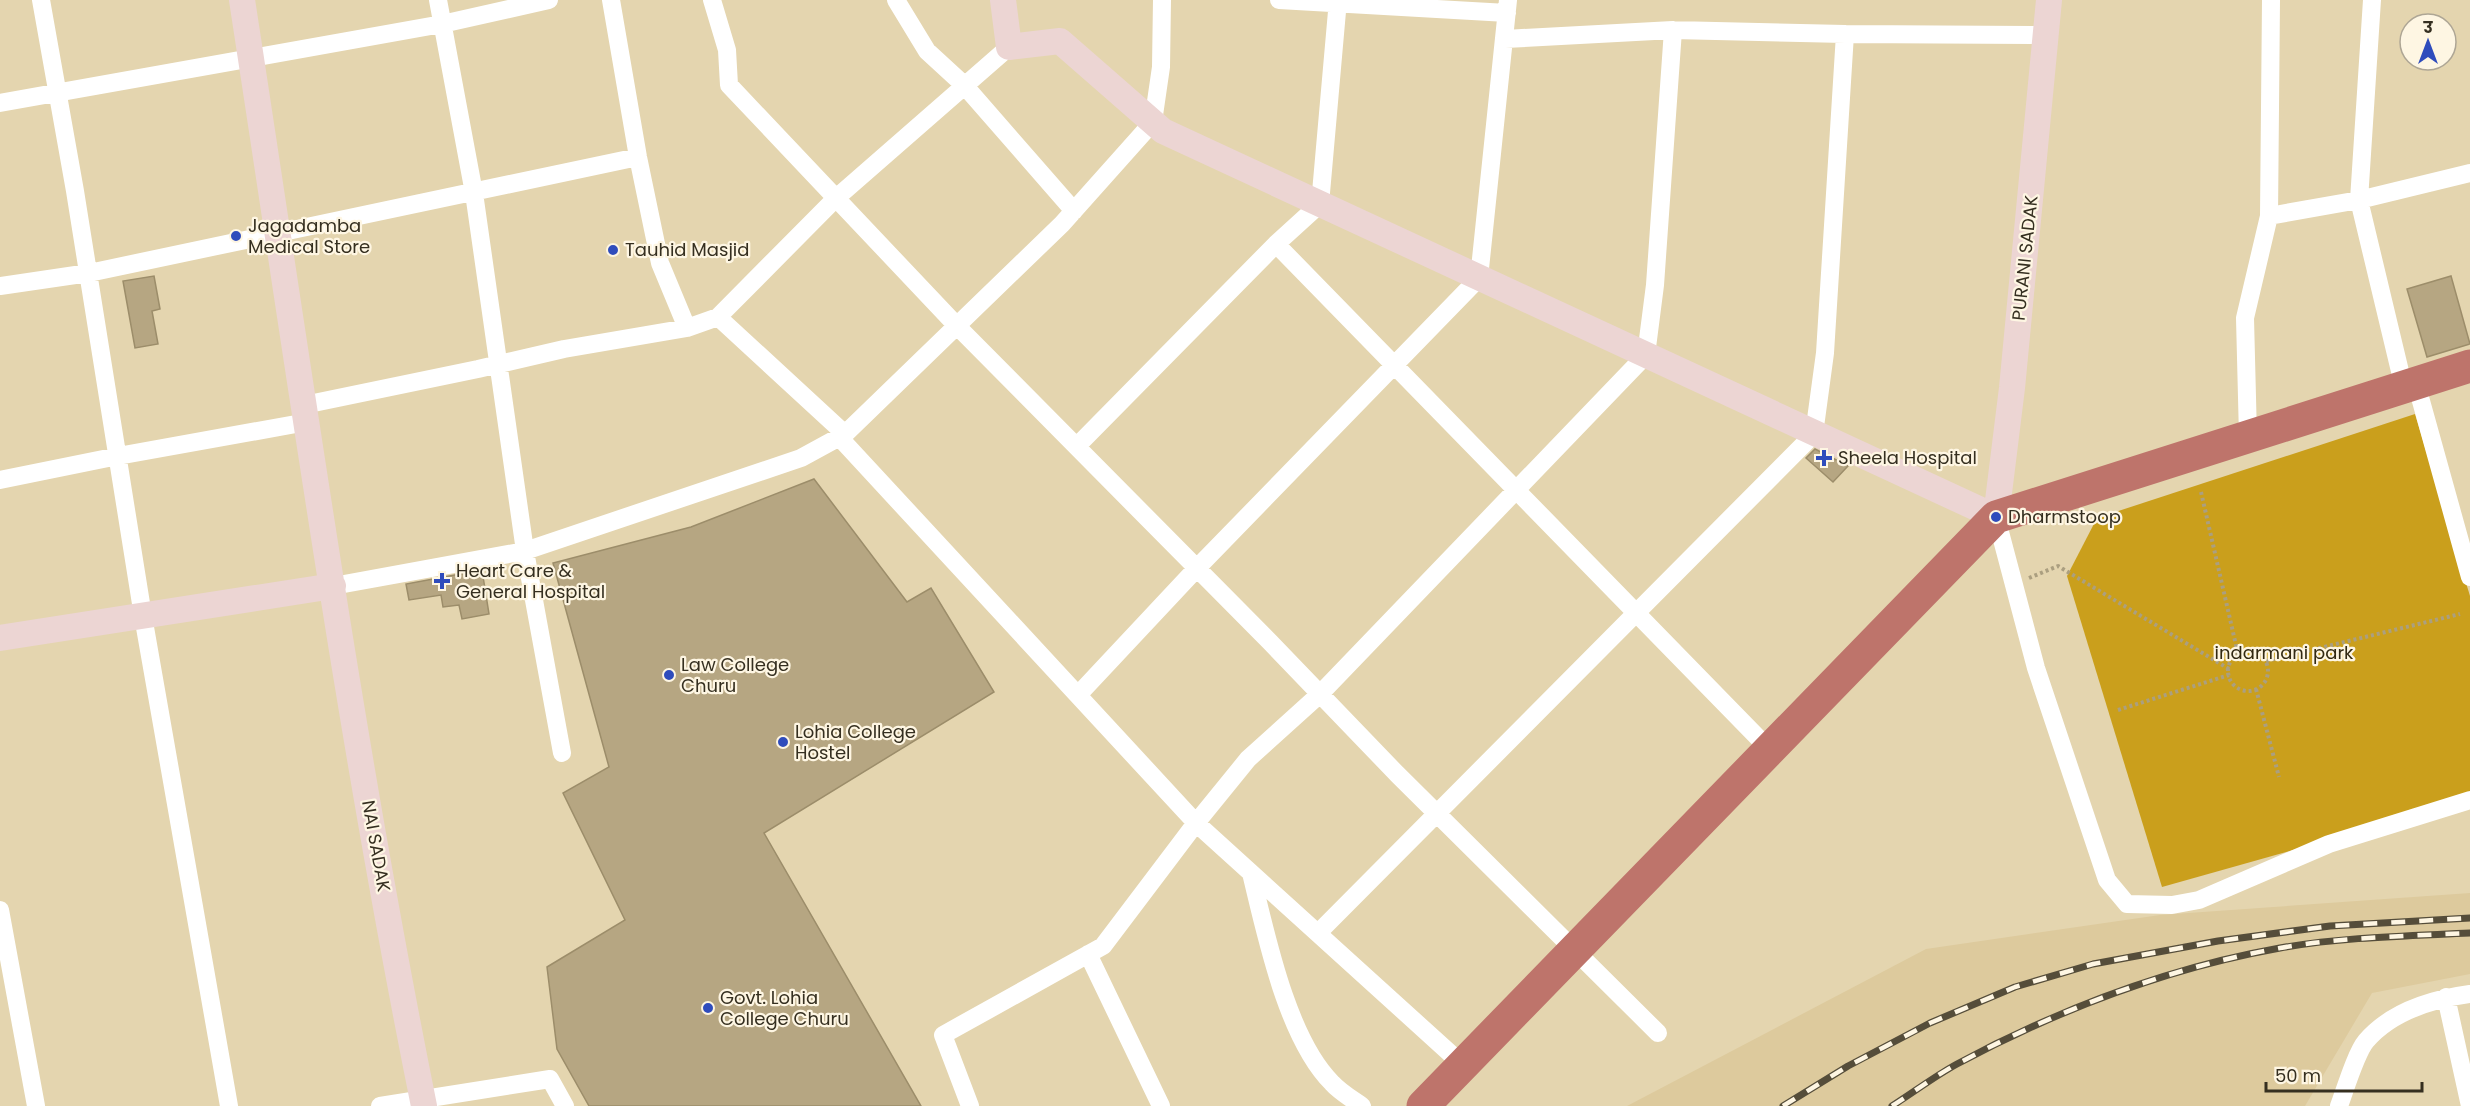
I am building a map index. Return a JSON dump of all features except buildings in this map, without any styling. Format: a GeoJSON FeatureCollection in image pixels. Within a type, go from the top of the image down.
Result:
{"type":"FeatureCollection","features":[{"type":"Feature","properties":{"kind":"highway"},"geometry":{"type":"LineString","coordinates":[[1423,1106],[1996,517],[2470,366]]}},
{"type":"Feature","properties":{"kind":"main road","name":"NAI SADAK"},"geometry":{"type":"LineString","coordinates":[[242,0],[333,586],[399,981],[423,1102]]}},
{"type":"Feature","properties":{"kind":"main road"},"geometry":{"type":"LineString","coordinates":[[1003,0],[1009,47],[1059,41],[1163,131],[1996,517]]}},
{"type":"Feature","properties":{"kind":"main road","name":"PURANI SADAK"},"geometry":{"type":"LineString","coordinates":[[1996,517],[2012,388],[2049,0]]}},
{"type":"Feature","properties":{"kind":"main road"},"geometry":{"type":"LineString","coordinates":[[0,638],[333,586]]}},
{"type":"Feature","properties":{"kind":"street"},"geometry":{"type":"LineString","coordinates":[[41,0],[229,1106]]}},
{"type":"Feature","properties":{"kind":"street"},"geometry":{"type":"LineString","coordinates":[[438,0],[474,193],[525,551],[562,753]]}},
{"type":"Feature","properties":{"kind":"street"},"geometry":{"type":"LineString","coordinates":[[0,103],[252,60],[442,24],[549,0]]}},
{"type":"Feature","properties":{"kind":"street"},"geometry":{"type":"LineString","coordinates":[[611,0],[638,157],[660,263],[687,328]]}},
{"type":"Feature","properties":{"kind":"street"},"geometry":{"type":"LineString","coordinates":[[712,0],[727,50],[729,85],[957,326],[1436,813],[1658,1033]]}},
{"type":"Feature","properties":{"kind":"street"},"geometry":{"type":"LineString","coordinates":[[896,0],[927,51],[964,86],[1074,211]]}},
{"type":"Feature","properties":{"kind":"street"},"geometry":{"type":"LineString","coordinates":[[333,586],[525,551],[801,458],[842,436],[1074,211],[1153,122],[1161,67],[1162,0]]}},
{"type":"Feature","properties":{"kind":"street"},"geometry":{"type":"LineString","coordinates":[[1078,695],[1197,568],[1479,278],[1508,6],[1279,0]]}},
{"type":"Feature","properties":{"kind":"street"},"geometry":{"type":"LineString","coordinates":[[2248,437],[2245,318],[2269,216],[2271,0]]}},
{"type":"Feature","properties":{"kind":"street"},"geometry":{"type":"LineString","coordinates":[[2373,0],[2359,200],[2410,386],[2470,577]]}},
{"type":"Feature","properties":{"kind":"street"},"geometry":{"type":"LineString","coordinates":[[1077,447],[1276,244],[1320,204],[1337,2]]}},
{"type":"Feature","properties":{"kind":"street"},"geometry":{"type":"LineString","coordinates":[[1505,39],[1674,30],[2046,35]]}},
{"type":"Feature","properties":{"kind":"street"},"geometry":{"type":"LineString","coordinates":[[970,1106],[943,1035],[1103,946],[1196,823],[1248,759],[1320,694],[1646,355],[1655,285],[1674,30]]}},
{"type":"Feature","properties":{"kind":"street"},"geometry":{"type":"LineString","coordinates":[[1318,933],[1814,434],[1826,353],[1845,34]]}},
{"type":"Feature","properties":{"kind":"street"},"geometry":{"type":"LineString","coordinates":[[0,480],[306,413],[564,349],[687,328],[718,317],[835,199],[1009,47]]}},
{"type":"Feature","properties":{"kind":"street"},"geometry":{"type":"LineString","coordinates":[[0,286],[88,273],[278,235],[638,157]]}},
{"type":"Feature","properties":{"kind":"street"},"geometry":{"type":"LineString","coordinates":[[2269,216],[2359,200],[2470,173]]}},
{"type":"Feature","properties":{"kind":"street"},"geometry":{"type":"LineString","coordinates":[[1276,244],[1769,748]]}},
{"type":"Feature","properties":{"kind":"street"},"geometry":{"type":"LineString","coordinates":[[718,317],[842,436],[1196,823],[1463,1065]]}},
{"type":"Feature","properties":{"kind":"street"},"geometry":{"type":"LineString","coordinates":[[1996,517],[2036,668],[2107,880],[2127,904],[2172,905],[2199,900],[2329,844],[2470,800]]}},
{"type":"Feature","properties":{"kind":"street"},"geometry":{"type":"LineString","coordinates":[[1251,873],[1267,941],[1300,1038],[1332,1083],[1362,1106]]}},
{"type":"Feature","properties":{"kind":"street"},"geometry":{"type":"LineString","coordinates":[[0,910],[7,992],[36,1106]]}},
{"type":"Feature","properties":{"kind":"street"},"geometry":{"type":"LineString","coordinates":[[1088,954],[1161,1106]]}},
{"type":"Feature","properties":{"kind":"street"},"geometry":{"type":"LineString","coordinates":[[2339,1106],[2365,1042],[2394,1017],[2446,997],[2470,994]]}},
{"type":"Feature","properties":{"kind":"street"},"geometry":{"type":"LineString","coordinates":[[2446,997],[2470,1106]]}},
{"type":"Feature","properties":{"kind":"street"},"geometry":{"type":"LineString","coordinates":[[380,1106],[423,1102],[550,1079],[565,1106]]}},
{"type":"Feature","properties":{"kind":"path"},"geometry":{"type":"LineString","coordinates":[[2201,492],[2238,654]]}},
{"type":"Feature","properties":{"kind":"path"},"geometry":{"type":"LineString","coordinates":[[2014,585],[2058,566],[2229,669]]}},
{"type":"Feature","properties":{"kind":"path"},"geometry":{"type":"LineString","coordinates":[[2266,661],[2460,614]]}},
{"type":"Feature","properties":{"kind":"path"},"geometry":{"type":"LineString","coordinates":[[2250,651],[2262,656],[2266,661],[2268,674],[2261,686],[2249,691],[2236,687],[2229,675],[2229,669],[2230,663],[2238,654],[2250,651]]}},
{"type":"Feature","properties":{"kind":"path"},"geometry":{"type":"LineString","coordinates":[[2118,710],[2229,675]]}},
{"type":"Feature","properties":{"kind":"path"},"geometry":{"type":"LineString","coordinates":[[2256,689],[2279,777]]}},
{"type":"Feature","properties":{"kind":"shaded area"},"geometry":{"type":"Polygon","coordinates":[[[2470,893],[2470,974],[2372,993],[2305,1106],[1627,1106],[1926,949],[2160,915],[2470,893]]]}},
{"type":"Feature","properties":{"kind":"green space","name":"indarmani park"},"geometry":{"type":"Polygon","coordinates":[[[2415,414],[2470,596],[2470,800],[2162,887],[2067,576],[2097,518],[2415,414]]]}},
{"type":"Feature","properties":{"kind":"railway"},"geometry":{"type":"LineString","coordinates":[[1783,1106],[1848,1066],[1930,1023],[2015,987],[2093,964],[2218,941],[2330,926],[2470,918]]}},
{"type":"Feature","properties":{"kind":"railway"},"geometry":{"type":"LineString","coordinates":[[1892,1106],[1949,1069],[1995,1044],[2074,1009],[2155,979],[2238,957],[2303,944],[2470,933]]}},
{"type":"Feature","properties":{"kind":"place","name":"Jagadamba Medical Store"},"geometry":{"type":"Point","coordinates":[236,236]}},
{"type":"Feature","properties":{"kind":"place","name":"Tauhid Masjid"},"geometry":{"type":"Point","coordinates":[613,250]}},
{"type":"Feature","properties":{"kind":"place","name":"Sheela Hospital"},"geometry":{"type":"Point","coordinates":[1824,458]}},
{"type":"Feature","properties":{"kind":"place","name":"Dharmstoop"},"geometry":{"type":"Point","coordinates":[1996,517]}},
{"type":"Feature","properties":{"kind":"place","name":"Heart Care & General Hospital"},"geometry":{"type":"Point","coordinates":[442,581]}},
{"type":"Feature","properties":{"kind":"place","name":"Law College Churu"},"geometry":{"type":"Point","coordinates":[669,675]}},
{"type":"Feature","properties":{"kind":"place","name":"Lohia College Hostel"},"geometry":{"type":"Point","coordinates":[783,742]}},
{"type":"Feature","properties":{"kind":"place","name":"Govt. Lohia College Churu"},"geometry":{"type":"Point","coordinates":[708,1008]}}]}
